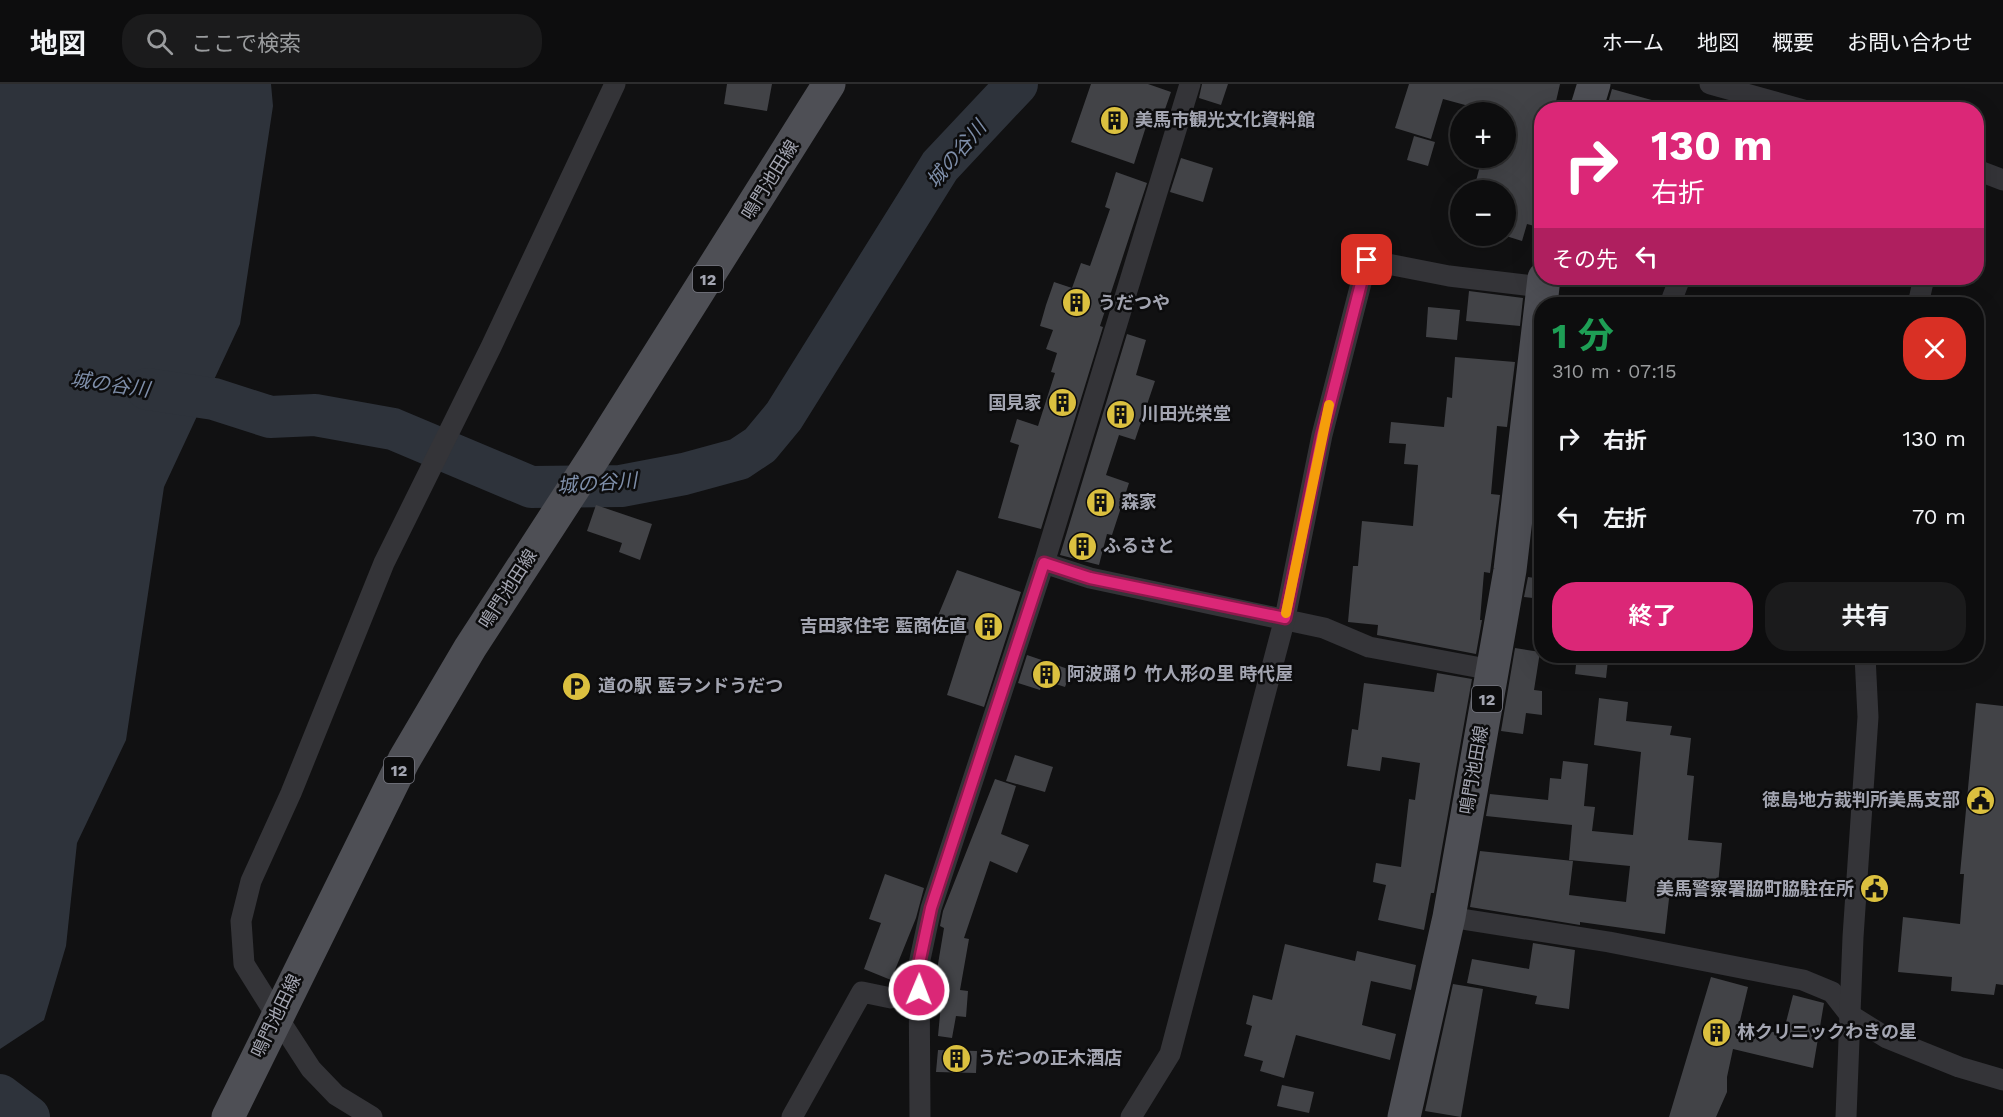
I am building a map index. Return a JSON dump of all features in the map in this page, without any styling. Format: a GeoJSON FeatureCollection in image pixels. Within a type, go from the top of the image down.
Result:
{"type":"FeatureCollection","features":[{"type":"Feature","properties":{"kind":"main road","name":"鳴門池田線"},"geometry":{"type":"LineString","coordinates":[[228,1117],[404,760],[470,648],[559,513],[829,84]]}},
{"type":"Feature","properties":{"kind":"main road"},"geometry":{"type":"LineString","coordinates":[[1589,102],[1594,84]]}},
{"type":"Feature","properties":{"kind":"main road","name":"鳴門池田線"},"geometry":{"type":"LineString","coordinates":[[1404,1117],[1449,917],[1510,570],[1534,361]]}},
{"type":"Feature","properties":{"kind":"street"},"geometry":{"type":"LineString","coordinates":[[372,1117],[336,1095],[270,1029],[244,964],[241,921],[250,880],[291,793],[384,563],[491,347],[615,84]]}},
{"type":"Feature","properties":{"kind":"street"},"geometry":{"type":"LineString","coordinates":[[920,1117],[919,964],[931,908],[1044,563],[1190,84]]}},
{"type":"Feature","properties":{"kind":"street"},"geometry":{"type":"LineString","coordinates":[[1710,84],[1770,102]]}},
{"type":"Feature","properties":{"kind":"street"},"geometry":{"type":"LineString","coordinates":[[1984,173],[2003,180]]}},
{"type":"Feature","properties":{"kind":"street"},"geometry":{"type":"LineString","coordinates":[[1131,1117],[1170,1054],[1285,618],[1322,435],[1367,260],[1449,276],[1534,281]]}},
{"type":"Feature","properties":{"kind":"street"},"geometry":{"type":"LineString","coordinates":[[1044,563],[1090,578],[1324,628],[1369,647],[1492,670]]}},
{"type":"Feature","properties":{"kind":"street"},"geometry":{"type":"LineString","coordinates":[[1846,1117],[1868,717],[1865,663]]}},
{"type":"Feature","properties":{"kind":"street"},"geometry":{"type":"LineString","coordinates":[[1449,917],[1609,942],[1803,980],[1832,992],[1850,1015],[1887,1038],[1959,1067],[2003,1080]]}},
{"type":"Feature","properties":{"kind":"street"},"geometry":{"type":"LineString","coordinates":[[792,1117],[862,992],[891,998],[919,990]]}},
{"type":"Feature","properties":{"kind":"water"},"geometry":{"type":"Polygon","coordinates":[[[0,84],[271,84],[273,106],[240,324],[164,487],[126,740],[77,843],[66,946],[44,1020],[0,1049],[0,84]]]}},
{"type":"Feature","properties":{"kind":"building"},"geometry":{"type":"Polygon","coordinates":[[[727,84],[772,84],[767,111],[724,104],[727,84]]]}},
{"type":"Feature","properties":{"kind":"building","name":"美馬市観光文化資料館"},"geometry":{"type":"Polygon","coordinates":[[[1091,84],[1148,84],[1171,92],[1163,115],[1151,111],[1134,164],[1071,142],[1091,84]]]}},
{"type":"Feature","properties":{"kind":"building"},"geometry":{"type":"Polygon","coordinates":[[[1202,84],[1228,84],[1221,105],[1199,98],[1202,84]]]}},
{"type":"Feature","properties":{"kind":"building"},"geometry":{"type":"Polygon","coordinates":[[[1409,84],[1560,84],[1556,102],[1534,102],[1534,226],[1527,224],[1522,241],[1516,239],[1516,180],[1476,180],[1479,168],[1516,168],[1516,102],[1454,102],[1443,99],[1431,139],[1395,128],[1409,84]]]}},
{"type":"Feature","properties":{"kind":"building"},"geometry":{"type":"Polygon","coordinates":[[[1612,89],[1659,102],[1608,102],[1612,89]]]}},
{"type":"Feature","properties":{"kind":"building"},"geometry":{"type":"Polygon","coordinates":[[[1414,136],[1435,142],[1428,166],[1407,160],[1414,136]]]}},
{"type":"Feature","properties":{"kind":"building"},"geometry":{"type":"Polygon","coordinates":[[[1181,158],[1213,168],[1203,202],[1170,192],[1181,158]]]}},
{"type":"Feature","properties":{"kind":"building"},"geometry":{"type":"Polygon","coordinates":[[[1116,172],[1147,183],[1100,326],[1103,327],[1041,529],[998,518],[1019,445],[1010,442],[1017,419],[1038,426],[1055,373],[1051,372],[1057,353],[1046,349],[1053,330],[1040,326],[1046,305],[1054,282],[1072,288],[1081,263],[1090,266],[1110,209],[1105,207],[1116,172]]]}},
{"type":"Feature","properties":{"kind":"building"},"geometry":{"type":"Polygon","coordinates":[[[1469,291],[1523,298],[1520,326],[1466,321],[1469,291]]]}},
{"type":"Feature","properties":{"kind":"building"},"geometry":{"type":"Polygon","coordinates":[[[1428,307],[1460,310],[1457,340],[1426,337],[1428,307]]]}},
{"type":"Feature","properties":{"kind":"building"},"geometry":{"type":"Polygon","coordinates":[[[1127,334],[1146,340],[1136,375],[1155,381],[1135,440],[1119,435],[1106,475],[1129,483],[1112,535],[1107,534],[1099,565],[1060,555],[1127,334]]]}},
{"type":"Feature","properties":{"kind":"building"},"geometry":{"type":"Polygon","coordinates":[[[1455,357],[1515,362],[1507,427],[1497,426],[1491,494],[1500,495],[1490,573],[1484,572],[1480,620],[1482,620],[1476,654],[1377,635],[1378,625],[1348,622],[1353,566],[1358,566],[1362,521],[1413,526],[1418,465],[1404,464],[1406,444],[1389,443],[1391,422],[1444,427],[1447,397],[1452,398],[1455,357]]]}},
{"type":"Feature","properties":{"kind":"building"},"geometry":{"type":"Polygon","coordinates":[[[596,505],[652,524],[640,560],[619,552],[622,543],[587,531],[596,505]]]}},
{"type":"Feature","properties":{"kind":"building"},"geometry":{"type":"Polygon","coordinates":[[[957,570],[1021,592],[984,707],[947,695],[968,629],[937,618],[957,570]]]}},
{"type":"Feature","properties":{"kind":"building"},"geometry":{"type":"Polygon","coordinates":[[[1528,577],[1534,578],[1534,598],[1524,597],[1528,577]]]}},
{"type":"Feature","properties":{"kind":"building"},"geometry":{"type":"Polygon","coordinates":[[[1515,648],[1534,651],[1534,663],[1538,663],[1534,690],[1542,691],[1542,715],[1526,713],[1523,734],[1501,731],[1515,648]]]}},
{"type":"Feature","properties":{"kind":"building","name":"阿波踊り 竹人形の里 時代屋"},"geometry":{"type":"Polygon","coordinates":[[[1027,655],[1071,670],[1065,687],[1043,680],[1040,690],[1018,683],[1027,655]]]}},
{"type":"Feature","properties":{"kind":"building"},"geometry":{"type":"Polygon","coordinates":[[[1576,663],[1608,663],[1606,678],[1575,674],[1576,663]]]}},
{"type":"Feature","properties":{"kind":"building"},"geometry":{"type":"Polygon","coordinates":[[[1437,673],[1472,679],[1434,893],[1431,893],[1424,930],[1378,920],[1386,885],[1373,882],[1376,863],[1401,867],[1409,799],[1415,800],[1420,763],[1382,757],[1380,771],[1347,766],[1352,729],[1358,730],[1364,683],[1434,692],[1437,673]]]}},
{"type":"Feature","properties":{"kind":"building"},"geometry":{"type":"Polygon","coordinates":[[[1599,698],[1628,702],[1626,721],[1672,726],[1670,735],[1691,738],[1687,775],[1694,776],[1688,840],[1722,843],[1717,895],[1670,890],[1665,934],[1580,922],[1580,925],[1470,907],[1480,851],[1573,861],[1569,895],[1626,902],[1630,866],[1569,860],[1572,825],[1486,816],[1490,794],[1548,800],[1550,778],[1561,779],[1563,761],[1588,764],[1584,806],[1595,807],[1592,831],[1633,835],[1641,752],[1594,745],[1599,698]]]}},
{"type":"Feature","properties":{"kind":"building"},"geometry":{"type":"Polygon","coordinates":[[[1976,703],[2003,706],[2003,985],[1996,984],[1994,995],[1951,991],[1952,977],[1898,972],[1903,917],[1960,924],[1964,874],[1960,874],[1976,703]]]}},
{"type":"Feature","properties":{"kind":"building"},"geometry":{"type":"Polygon","coordinates":[[[1015,755],[1053,767],[1045,792],[1006,781],[1015,755]]]}},
{"type":"Feature","properties":{"kind":"building"},"geometry":{"type":"Polygon","coordinates":[[[995,779],[1016,786],[1001,834],[1029,845],[1017,873],[990,861],[964,938],[969,939],[960,990],[968,991],[966,1017],[956,1016],[952,1038],[938,1036],[943,983],[935,982],[944,928],[940,926],[943,911],[995,779]]]}},
{"type":"Feature","properties":{"kind":"building"},"geometry":{"type":"Polygon","coordinates":[[[885,874],[924,888],[916,918],[891,980],[864,969],[881,923],[869,919],[885,874]]]}},
{"type":"Feature","properties":{"kind":"building"},"geometry":{"type":"Polygon","coordinates":[[[1533,943],[1575,950],[1569,1009],[1535,1004],[1537,996],[1467,983],[1472,959],[1529,969],[1533,943]]]}},
{"type":"Feature","properties":{"kind":"building"},"geometry":{"type":"Polygon","coordinates":[[[1285,944],[1355,961],[1357,951],[1416,965],[1411,990],[1371,981],[1362,1025],[1396,1034],[1390,1060],[1296,1035],[1284,1078],[1260,1071],[1263,1061],[1244,1056],[1252,1026],[1246,1024],[1253,995],[1272,1000],[1285,944]]]}},
{"type":"Feature","properties":{"kind":"building","name":"林クリニックわきの星"},"geometry":{"type":"Polygon","coordinates":[[[1711,977],[1748,987],[1739,1025],[1783,1034],[1793,995],[1824,1003],[1813,1068],[1733,1049],[1727,1077],[1727,1092],[1716,1117],[1669,1117],[1711,977]]]}},
{"type":"Feature","properties":{"kind":"building"},"geometry":{"type":"Polygon","coordinates":[[[1453,984],[1483,989],[1461,1117],[1425,1111],[1453,984]]]}},
{"type":"Feature","properties":{"kind":"building","name":"うだつの正木酒店"},"geometry":{"type":"Polygon","coordinates":[[[938,1050],[977,1051],[976,1073],[936,1072],[938,1050]]]}},
{"type":"Feature","properties":{"kind":"building"},"geometry":{"type":"Polygon","coordinates":[[[1282,1085],[1314,1092],[1309,1113],[1277,1106],[1282,1085]]]}},
{"type":"Feature","properties":{"kind":"waterway","name":"城の谷川"},"geometry":{"type":"LineString","coordinates":[[147,389],[214,399],[270,417],[315,415],[393,429],[531,487],[621,486],[684,474],[739,459],[760,445],[784,416],[940,166],[1017,84]]}},
{"type":"Feature","properties":{"kind":"waterway"},"geometry":{"type":"LineString","coordinates":[[0,1095],[29,1117]]}},
{"type":"Feature","properties":{"kind":"slow traffic"},"geometry":{"type":"LineString","coordinates":[[1286,613],[1329,405]]}},
{"type":"Feature","properties":{"kind":"place","name":"美馬市観光文化資料館"},"geometry":{"type":"Point","coordinates":[1114,120]}},
{"type":"Feature","properties":{"kind":"place","name":"うだつや"},"geometry":{"type":"Point","coordinates":[1077,303]}},
{"type":"Feature","properties":{"kind":"place","name":"国見家"},"geometry":{"type":"Point","coordinates":[1063,403]}},
{"type":"Feature","properties":{"kind":"place","name":"川田光栄堂"},"geometry":{"type":"Point","coordinates":[1120,414]}},
{"type":"Feature","properties":{"kind":"place","name":"森家"},"geometry":{"type":"Point","coordinates":[1100,502]}},
{"type":"Feature","properties":{"kind":"place","name":"ふるさと"},"geometry":{"type":"Point","coordinates":[1082,546]}},
{"type":"Feature","properties":{"kind":"place","name":"吉田家住宅 藍商佐直"},"geometry":{"type":"Point","coordinates":[988,626]}},
{"type":"Feature","properties":{"kind":"place","name":"阿波踊り 竹人形の里 時代屋"},"geometry":{"type":"Point","coordinates":[1046,674]}},
{"type":"Feature","properties":{"kind":"place","name":"道の駅 藍ランドうだつ"},"geometry":{"type":"Point","coordinates":[577,686]}},
{"type":"Feature","properties":{"kind":"place","name":"徳島地方裁判所美馬支部"},"geometry":{"type":"Point","coordinates":[1981,800]}},
{"type":"Feature","properties":{"kind":"place","name":"美馬警察署脇町脇駐在所"},"geometry":{"type":"Point","coordinates":[1875,889]}},
{"type":"Feature","properties":{"kind":"place","name":"林クリニックわきの星"},"geometry":{"type":"Point","coordinates":[1716,1032]}},
{"type":"Feature","properties":{"kind":"place","name":"うだつの正木酒店"},"geometry":{"type":"Point","coordinates":[957,1058]}},
{"type":"Feature","properties":{"kind":"route"},"geometry":{"type":"LineString","coordinates":[[919,990],[919,964],[931,908],[1044,563],[1090,578],[1285,618],[1322,435],[1367,260]]}}]}
